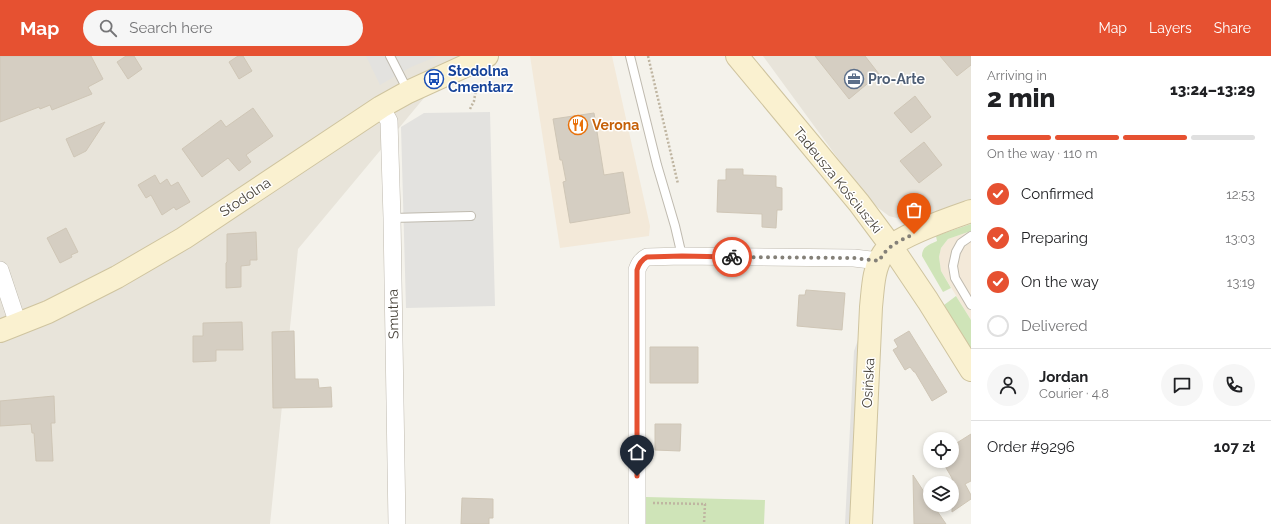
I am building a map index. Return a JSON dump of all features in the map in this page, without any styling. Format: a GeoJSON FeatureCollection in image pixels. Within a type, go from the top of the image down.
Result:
{"type":"FeatureCollection","features":[{"type":"Feature","properties":{"kind":"street","name":"Stodolna"},"geometry":{"type":"LineString","coordinates":[[9,327],[48,312],[117,277],[184,238],[381,107],[408,92],[487,56]]}},
{"type":"Feature","properties":{"kind":"street","name":"Tadeusza Kościuszki"},"geometry":{"type":"LineString","coordinates":[[737,56],[860,203],[885,254],[928,300],[971,370]]}},
{"type":"Feature","properties":{"kind":"street","name":"Smutna"},"geometry":{"type":"LineString","coordinates":[[381,107],[389,121],[397,524]]}},
{"type":"Feature","properties":{"kind":"street"},"geometry":{"type":"LineString","coordinates":[[636,524],[637,270],[642,260],[647,257],[682,256],[854,258],[885,254],[926,228],[971,211]]}},
{"type":"Feature","properties":{"kind":"street","name":"Osińska"},"geometry":{"type":"LineString","coordinates":[[861,524],[871,307],[874,280],[885,254]]}},
{"type":"Feature","properties":{"kind":"street"},"geometry":{"type":"LineString","coordinates":[[0,270],[9,327]]}},
{"type":"Feature","properties":{"kind":"lane"},"geometry":{"type":"LineString","coordinates":[[390,56],[408,92]]}},
{"type":"Feature","properties":{"kind":"lane"},"geometry":{"type":"LineString","coordinates":[[630,56],[657,165],[682,256]]}},
{"type":"Feature","properties":{"kind":"lane"},"geometry":{"type":"LineString","coordinates":[[392,218],[471,216]]}},
{"type":"Feature","properties":{"kind":"lane"},"geometry":{"type":"LineString","coordinates":[[971,236],[961,243],[956,252],[953,266],[955,278],[971,305]]}},
{"type":"Feature","properties":{"kind":"path"},"geometry":{"type":"LineString","coordinates":[[648,56],[679,186]]}},
{"type":"Feature","properties":{"kind":"path"},"geometry":{"type":"LineString","coordinates":[[470,109],[474,101],[477,78]]}},
{"type":"Feature","properties":{"kind":"path"},"geometry":{"type":"LineString","coordinates":[[649,503],[705,504],[704,524]]}},
{"type":"Feature","properties":{"kind":"shaded area"},"geometry":{"type":"Polygon","coordinates":[[[0,56],[459,56],[298,249],[270,524],[0,524],[0,56]]]}},
{"type":"Feature","properties":{"kind":"shaded area"},"geometry":{"type":"Polygon","coordinates":[[[366,56],[438,56],[411,67],[380,85],[366,56]]]}},
{"type":"Feature","properties":{"kind":"shaded area"},"geometry":{"type":"Polygon","coordinates":[[[530,56],[612,56],[650,226],[649,236],[560,248],[530,56]]]}},
{"type":"Feature","properties":{"kind":"shaded area"},"geometry":{"type":"Polygon","coordinates":[[[763,56],[971,56],[971,199],[917,218],[904,220],[889,216],[877,207],[861,190],[763,56]]]}},
{"type":"Feature","properties":{"kind":"shaded area"},"geometry":{"type":"Polygon","coordinates":[[[490,112],[495,306],[406,308],[401,127],[424,113],[490,112]]]}},
{"type":"Feature","properties":{"kind":"shaded area"},"geometry":{"type":"Polygon","coordinates":[[[971,231],[971,320],[941,271],[939,257],[941,248],[948,239],[971,231]]]}},
{"type":"Feature","properties":{"kind":"shaded area"},"geometry":{"type":"Polygon","coordinates":[[[863,326],[855,524],[845,524],[854,351],[863,326]]]}},
{"type":"Feature","properties":{"kind":"green space"},"geometry":{"type":"Polygon","coordinates":[[[971,224],[971,231],[948,239],[941,248],[939,257],[941,271],[951,288],[943,292],[922,256],[923,250],[928,245],[937,241],[936,236],[971,224]]]}},
{"type":"Feature","properties":{"kind":"green space"},"geometry":{"type":"Polygon","coordinates":[[[956,296],[971,320],[971,349],[944,305],[956,296]]]}},
{"type":"Feature","properties":{"kind":"green space"},"geometry":{"type":"Polygon","coordinates":[[[646,497],[765,500],[764,524],[646,524],[646,497]]]}},
{"type":"Feature","properties":{"kind":"building"},"geometry":{"type":"Polygon","coordinates":[[[0,56],[91,56],[103,79],[88,87],[92,94],[52,110],[50,105],[40,109],[39,107],[0,122],[0,56]]]}},
{"type":"Feature","properties":{"kind":"building"},"geometry":{"type":"Polygon","coordinates":[[[126,56],[134,56],[142,69],[128,79],[117,62],[126,56]]]}},
{"type":"Feature","properties":{"kind":"building"},"geometry":{"type":"Polygon","coordinates":[[[238,56],[243,56],[252,71],[239,79],[229,62],[238,56]]]}},
{"type":"Feature","properties":{"kind":"building"},"geometry":{"type":"Polygon","coordinates":[[[815,56],[865,56],[879,74],[849,99],[815,56]]]}},
{"type":"Feature","properties":{"kind":"building"},"geometry":{"type":"Polygon","coordinates":[[[940,56],[971,56],[971,65],[957,76],[940,56]]]}},
{"type":"Feature","properties":{"kind":"building"},"geometry":{"type":"Polygon","coordinates":[[[915,96],[931,117],[911,133],[894,113],[915,96]]]}},
{"type":"Feature","properties":{"kind":"building"},"geometry":{"type":"Polygon","coordinates":[[[253,108],[273,136],[246,155],[251,162],[239,171],[228,158],[202,177],[182,149],[221,120],[226,127],[253,108]]]}},
{"type":"Feature","properties":{"kind":"building"},"geometry":{"type":"Polygon","coordinates":[[[594,113],[604,175],[623,172],[630,213],[570,223],[563,182],[566,181],[562,160],[560,160],[553,119],[594,113]]]}},
{"type":"Feature","properties":{"kind":"building"},"geometry":{"type":"Polygon","coordinates":[[[105,122],[86,151],[74,157],[66,139],[105,122]]]}},
{"type":"Feature","properties":{"kind":"building"},"geometry":{"type":"Polygon","coordinates":[[[924,142],[942,165],[919,183],[900,161],[924,142]]]}},
{"type":"Feature","properties":{"kind":"building"},"geometry":{"type":"Polygon","coordinates":[[[726,169],[743,169],[743,175],[776,176],[776,187],[782,188],[782,210],[777,210],[776,228],[762,227],[762,214],[717,212],[718,180],[726,180],[726,169]]]}},
{"type":"Feature","properties":{"kind":"building"},"geometry":{"type":"Polygon","coordinates":[[[155,175],[160,184],[167,179],[171,186],[178,182],[190,202],[176,210],[174,207],[162,215],[151,195],[146,198],[138,185],[155,175]]]}},
{"type":"Feature","properties":{"kind":"building"},"geometry":{"type":"Polygon","coordinates":[[[66,228],[78,252],[60,263],[47,238],[66,228]]]}},
{"type":"Feature","properties":{"kind":"building"},"geometry":{"type":"Polygon","coordinates":[[[256,232],[257,260],[250,260],[250,265],[241,266],[241,287],[226,288],[227,234],[256,232]]]}},
{"type":"Feature","properties":{"kind":"building"},"geometry":{"type":"Polygon","coordinates":[[[806,290],[845,293],[842,330],[797,326],[799,295],[805,295],[806,290]]]}},
{"type":"Feature","properties":{"kind":"building"},"geometry":{"type":"Polygon","coordinates":[[[242,322],[243,350],[216,350],[216,361],[193,362],[193,336],[203,336],[203,323],[242,322]]]}},
{"type":"Feature","properties":{"kind":"building"},"geometry":{"type":"Polygon","coordinates":[[[294,331],[295,379],[318,379],[319,388],[331,387],[332,407],[273,408],[272,332],[294,331]]]}},
{"type":"Feature","properties":{"kind":"building"},"geometry":{"type":"Polygon","coordinates":[[[909,331],[947,392],[932,401],[915,372],[910,367],[905,370],[893,350],[898,347],[894,340],[909,331]]]}},
{"type":"Feature","properties":{"kind":"building"},"geometry":{"type":"Polygon","coordinates":[[[650,347],[698,347],[698,383],[650,383],[650,347]]]}},
{"type":"Feature","properties":{"kind":"building"},"geometry":{"type":"Polygon","coordinates":[[[54,396],[55,423],[51,423],[53,461],[36,461],[34,433],[32,433],[31,424],[0,426],[0,401],[54,396]]]}},
{"type":"Feature","properties":{"kind":"building"},"geometry":{"type":"Polygon","coordinates":[[[655,424],[681,424],[680,451],[655,450],[655,424]]]}},
{"type":"Feature","properties":{"kind":"building"},"geometry":{"type":"Polygon","coordinates":[[[971,434],[971,481],[965,484],[971,495],[971,499],[959,507],[959,476],[951,476],[946,468],[959,468],[959,442],[971,434]]]}},
{"type":"Feature","properties":{"kind":"building"},"geometry":{"type":"Polygon","coordinates":[[[913,475],[923,490],[923,512],[938,512],[946,524],[914,524],[913,475]]]}},
{"type":"Feature","properties":{"kind":"building"},"geometry":{"type":"Polygon","coordinates":[[[462,498],[493,499],[493,518],[489,518],[489,524],[461,524],[462,498]]]}},
{"type":"Feature","properties":{"kind":"way so far"},"geometry":{"type":"LineString","coordinates":[[732,257],[863,258],[879,261],[884,252],[891,246],[914,234]]}},
{"type":"Feature","properties":{"kind":"place","name":"Stodolna Cmentarz"},"geometry":{"type":"Point","coordinates":[434,79]}},
{"type":"Feature","properties":{"kind":"place","name":"Pro-Arte"},"geometry":{"type":"Point","coordinates":[854,79]}},
{"type":"Feature","properties":{"kind":"place","name":"Verona"},"geometry":{"type":"Point","coordinates":[578,125]}},
{"type":"Feature","properties":{"kind":"route"},"geometry":{"type":"LineString","coordinates":[[637,476],[637,270],[639,265],[642,260],[647,257],[732,257]]}}]}
